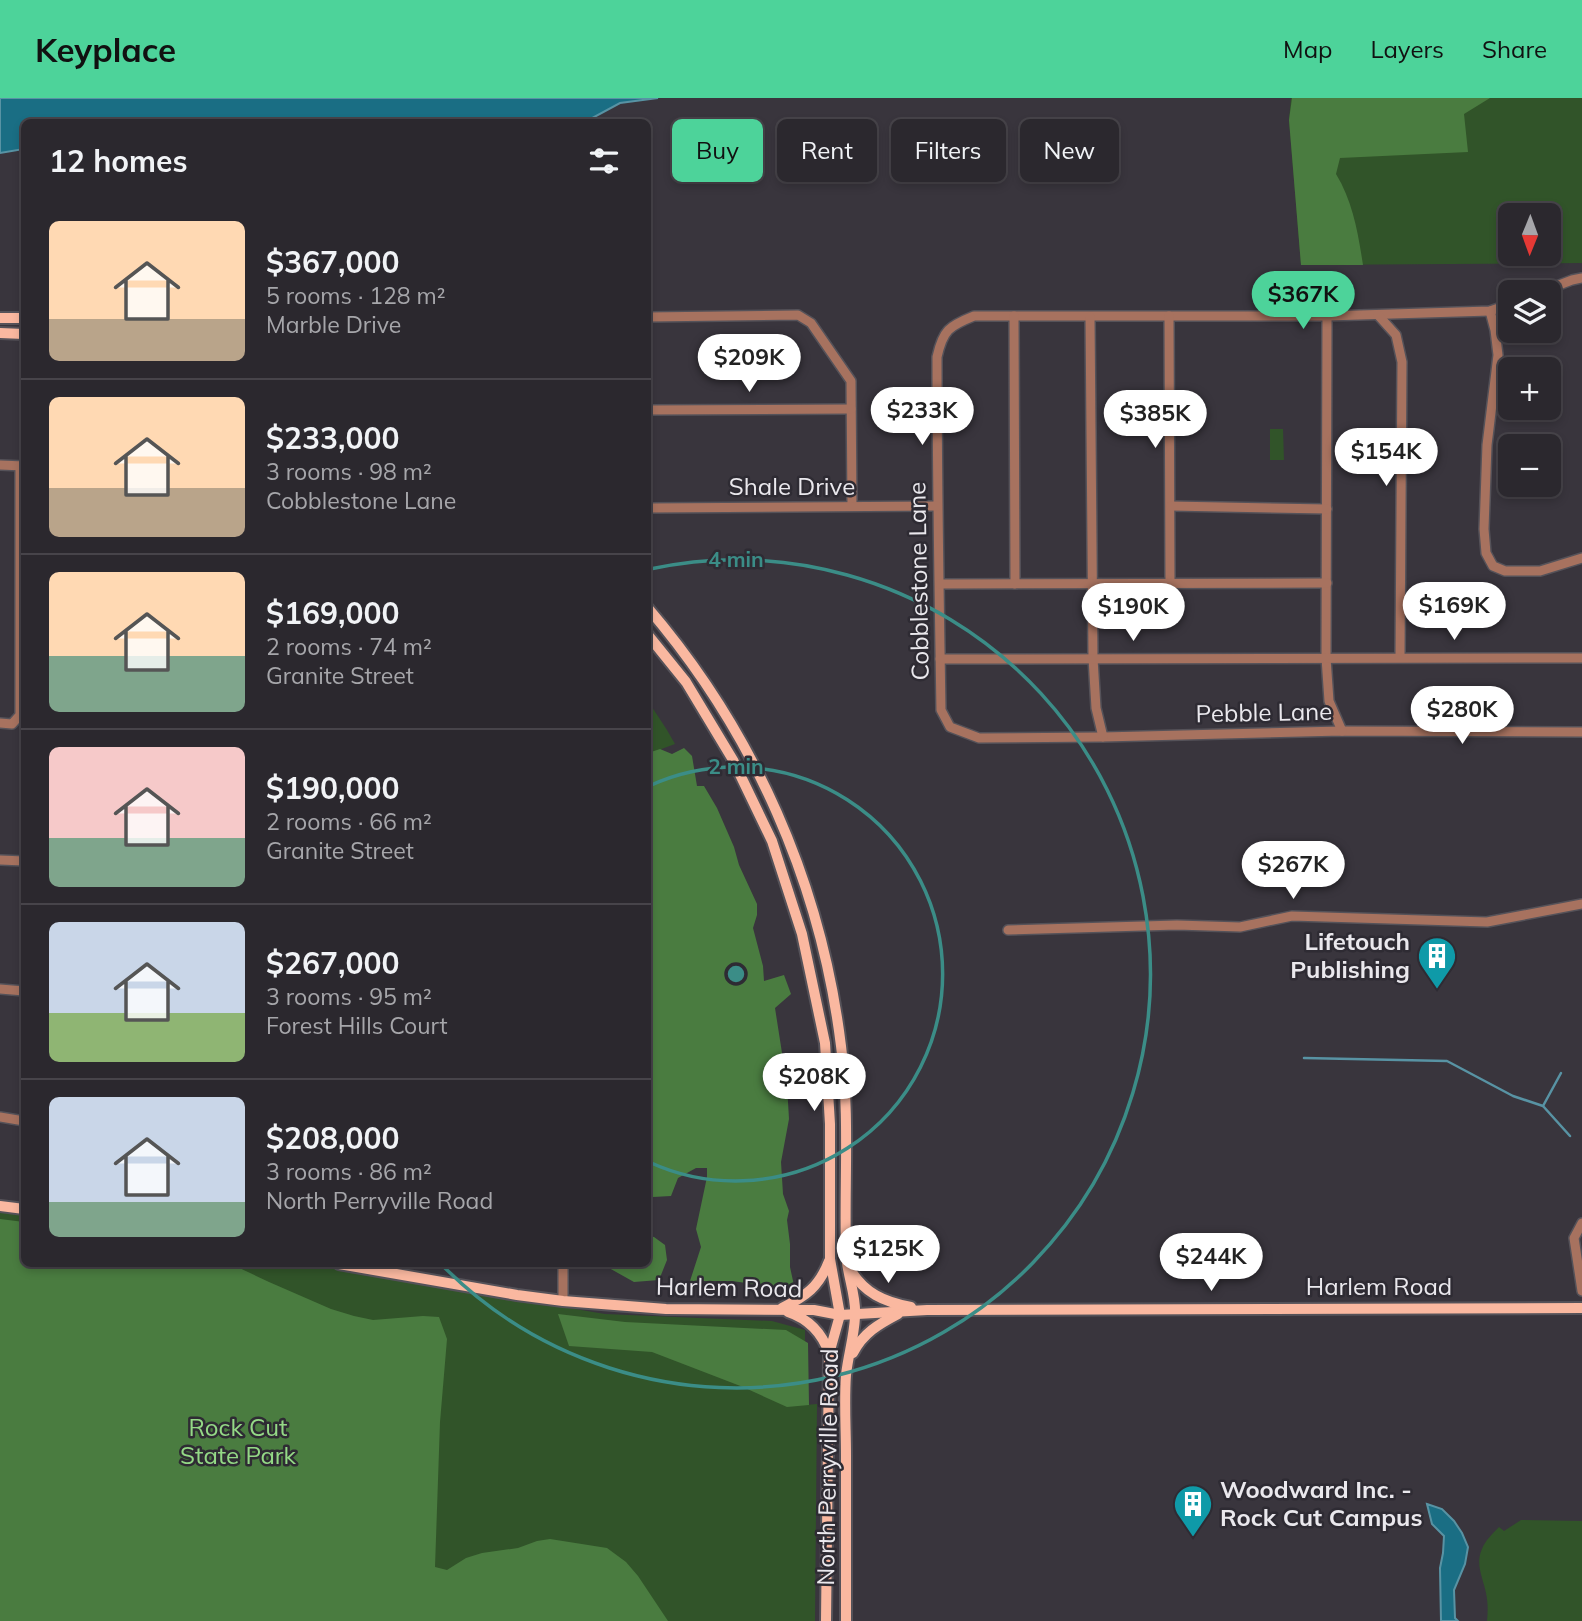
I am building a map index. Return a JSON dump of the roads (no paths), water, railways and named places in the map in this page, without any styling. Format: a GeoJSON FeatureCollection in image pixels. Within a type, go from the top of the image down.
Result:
{"type":"FeatureCollection","features":[{"type":"Feature","properties":{"kind":"main road"},"geometry":{"type":"LineString","coordinates":[[0,318],[21,318]]}},
{"type":"Feature","properties":{"kind":"main road"},"geometry":{"type":"LineString","coordinates":[[0,333],[21,334]]}},
{"type":"Feature","properties":{"kind":"main road","name":"North Perryville Road"},"geometry":{"type":"LineString","coordinates":[[651,612],[730,721],[776,809],[810,901],[824,949],[842,1046],[846,1126],[846,1258],[856,1315],[846,1376],[846,1621]]}},
{"type":"Feature","properties":{"kind":"main road","name":"North Perryville Road"},"geometry":{"type":"LineString","coordinates":[[651,639],[686,682],[733,760],[772,841],[802,934],[825,1042],[830,1124],[830,1259],[840,1315],[829,1354],[826,1621]]}},
{"type":"Feature","properties":{"kind":"main road"},"geometry":{"type":"LineString","coordinates":[[0,1206],[21,1209]]}},
{"type":"Feature","properties":{"kind":"main road"},"geometry":{"type":"LineString","coordinates":[[846,1258],[855,1277],[875,1296],[890,1303],[927,1310]]}},
{"type":"Feature","properties":{"kind":"main road"},"geometry":{"type":"LineString","coordinates":[[778,1310],[811,1291],[823,1276],[830,1259]]}},
{"type":"Feature","properties":{"kind":"main road","name":"Harlem Road"},"geometry":{"type":"LineString","coordinates":[[356,1267],[563,1301],[666,1309],[814,1310],[840,1315],[927,1310],[1582,1308]]}},
{"type":"Feature","properties":{"kind":"main road"},"geometry":{"type":"LineString","coordinates":[[778,1310],[796,1315],[811,1324],[825,1343],[829,1354]]}},
{"type":"Feature","properties":{"kind":"main road"},"geometry":{"type":"LineString","coordinates":[[846,1376],[851,1357],[867,1333],[898,1313],[927,1310]]}},
{"type":"Feature","properties":{"kind":"street"},"geometry":{"type":"LineString","coordinates":[[1561,284],[1582,278]]}},
{"type":"Feature","properties":{"kind":"street","name":"Cobblestone Lane"},"geometry":{"type":"LineString","coordinates":[[950,727],[941,710],[937,356],[941,337],[955,323],[974,316],[1327,316],[1490,311],[1498,308]]}},
{"type":"Feature","properties":{"kind":"street"},"geometry":{"type":"LineString","coordinates":[[1490,311],[1498,355],[1487,445],[1484,528],[1486,553],[1493,566],[1505,571],[1541,571],[1582,558]]}},
{"type":"Feature","properties":{"kind":"street"},"geometry":{"type":"LineString","coordinates":[[651,317],[798,315],[811,323],[851,381],[852,506]]}},
{"type":"Feature","properties":{"kind":"street"},"geometry":{"type":"LineString","coordinates":[[1378,315],[1396,335],[1402,362],[1400,657]]}},
{"type":"Feature","properties":{"kind":"street"},"geometry":{"type":"LineString","coordinates":[[1014,316],[1015,584]]}},
{"type":"Feature","properties":{"kind":"street"},"geometry":{"type":"LineString","coordinates":[[1169,316],[1170,583]]}},
{"type":"Feature","properties":{"kind":"street"},"geometry":{"type":"LineString","coordinates":[[1327,316],[1326,658],[1329,701],[1342,731]]}},
{"type":"Feature","properties":{"kind":"street"},"geometry":{"type":"LineString","coordinates":[[1090,317],[1093,658],[1096,708],[1103,737]]}},
{"type":"Feature","properties":{"kind":"street"},"geometry":{"type":"LineString","coordinates":[[651,410],[851,409]]}},
{"type":"Feature","properties":{"kind":"street"},"geometry":{"type":"LineString","coordinates":[[0,465],[21,466]]}},
{"type":"Feature","properties":{"kind":"street","name":"Shale Drive"},"geometry":{"type":"LineString","coordinates":[[651,508],[937,506]]}},
{"type":"Feature","properties":{"kind":"street"},"geometry":{"type":"LineString","coordinates":[[1171,506],[1327,509]]}},
{"type":"Feature","properties":{"kind":"street"},"geometry":{"type":"LineString","coordinates":[[940,584],[1327,583]]}},
{"type":"Feature","properties":{"kind":"street"},"geometry":{"type":"LineString","coordinates":[[0,723],[12,724],[20,715],[21,590]]}},
{"type":"Feature","properties":{"kind":"street"},"geometry":{"type":"LineString","coordinates":[[940,659],[1582,658]]}},
{"type":"Feature","properties":{"kind":"street","name":"Pebble Lane"},"geometry":{"type":"LineString","coordinates":[[950,727],[979,738],[1342,731],[1582,732]]}},
{"type":"Feature","properties":{"kind":"street"},"geometry":{"type":"LineString","coordinates":[[0,860],[21,861]]}},
{"type":"Feature","properties":{"kind":"street"},"geometry":{"type":"LineString","coordinates":[[1008,930],[1177,925],[1240,927],[1292,916],[1487,922],[1582,904]]}},
{"type":"Feature","properties":{"kind":"street"},"geometry":{"type":"LineString","coordinates":[[0,989],[21,991]]}},
{"type":"Feature","properties":{"kind":"street"},"geometry":{"type":"LineString","coordinates":[[0,1117],[21,1120]]}},
{"type":"Feature","properties":{"kind":"street"},"geometry":{"type":"LineString","coordinates":[[1582,1223],[1574,1238],[1582,1291]]}},
{"type":"Feature","properties":{"kind":"street"},"geometry":{"type":"LineString","coordinates":[[563,1267],[563,1301]]}},
{"type":"Feature","properties":{"kind":"water"},"geometry":{"type":"Polygon","coordinates":[[[0,98],[658,98],[620,103],[591,119],[21,119],[21,150],[0,153],[0,98]]]}},
{"type":"Feature","properties":{"kind":"water"},"geometry":{"type":"Polygon","coordinates":[[[1427,1504],[1442,1509],[1454,1521],[1468,1547],[1465,1564],[1454,1590],[1455,1618],[1458,1621],[1441,1621],[1440,1568],[1444,1536],[1432,1524],[1427,1504]]]}},
{"type":"Feature","properties":{"kind":"waterway"},"geometry":{"type":"LineString","coordinates":[[1304,1058],[1447,1061],[1513,1096],[1543,1106],[1570,1136]]}},
{"type":"Feature","properties":{"kind":"waterway"},"geometry":{"type":"LineString","coordinates":[[1543,1106],[1561,1073]]}},
{"type":"Feature","properties":{"kind":"place","name":"Lifetouch Publishing"},"geometry":{"type":"Point","coordinates":[1437,990]}},
{"type":"Feature","properties":{"kind":"place","name":"Woodward Inc. - Rock Cut Campus"},"geometry":{"type":"Point","coordinates":[1193,1538]}},
{"type":"Feature","properties":{"kind":"park label","name":"Rock Cut State Park"},"geometry":{"type":"Point","coordinates":[238,1442]}}]}
